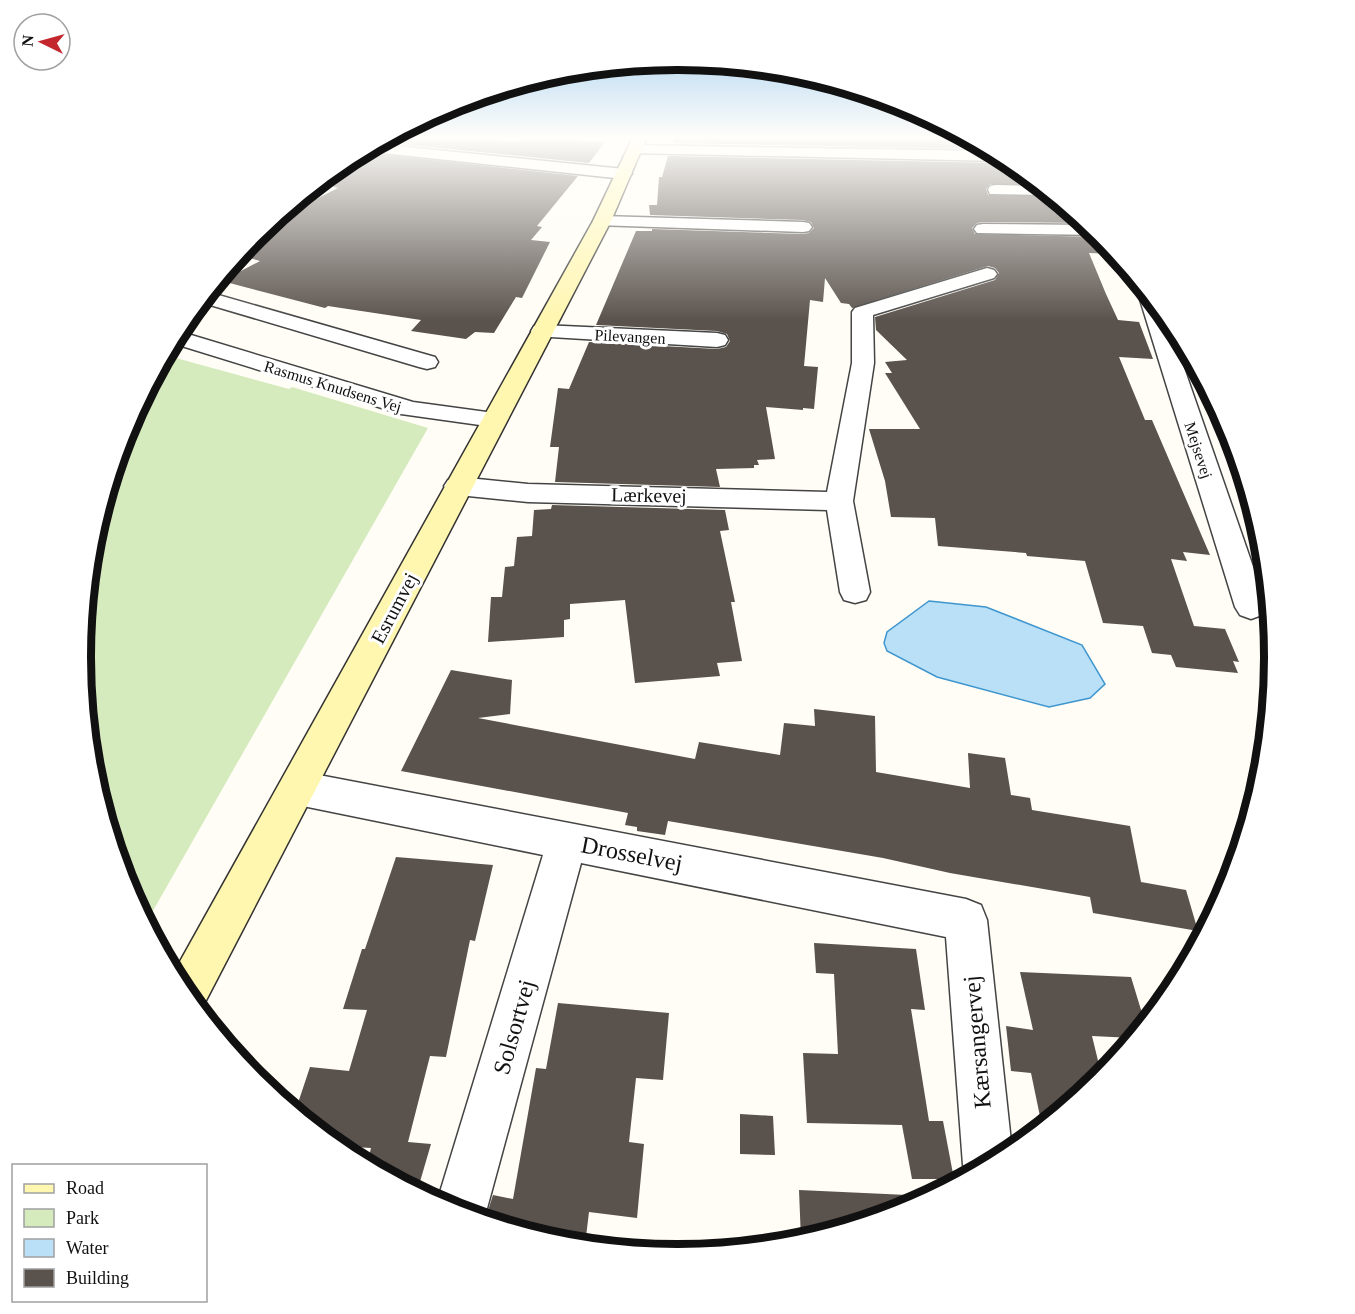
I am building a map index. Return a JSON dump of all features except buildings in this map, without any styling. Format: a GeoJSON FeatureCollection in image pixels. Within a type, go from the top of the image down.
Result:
{"type":"FeatureCollection","features":[{"type":"Feature","properties":{"kind":"main road","name":"Esrumvej"},"geometry":{"type":"LineString","coordinates":[[191,985],[613,198]]}},
{"type":"Feature","properties":{"kind":"street"},"geometry":{"type":"LineString","coordinates":[[602,221],[803,227]]}},
{"type":"Feature","properties":{"kind":"street"},"geometry":{"type":"LineString","coordinates":[[983,229],[1080,231]]}},
{"type":"Feature","properties":{"kind":"street"},"geometry":{"type":"LineString","coordinates":[[855,592],[839,501],[863,363],[862,312],[987,274]]}},
{"type":"Feature","properties":{"kind":"street"},"geometry":{"type":"LineString","coordinates":[[212,299],[427,362]]}},
{"type":"Feature","properties":{"kind":"street","name":"Mejsevej"},"geometry":{"type":"LineString","coordinates":[[1157,319],[1251,607]]}},
{"type":"Feature","properties":{"kind":"street","name":"Pilevangen"},"geometry":{"type":"LineString","coordinates":[[542,331],[717,340]]}},
{"type":"Feature","properties":{"kind":"street","name":"Rasmus Knudsens Vej"},"geometry":{"type":"LineString","coordinates":[[185,340],[410,409],[494,420]]}},
{"type":"Feature","properties":{"kind":"street","name":"Lærkevej"},"geometry":{"type":"LineString","coordinates":[[458,486],[528,493],[839,501]]}},
{"type":"Feature","properties":{"kind":"street"},"geometry":{"type":"LineString","coordinates":[[1236,562],[1257,565]]}},
{"type":"Feature","properties":{"kind":"street","name":"Drosselvej"},"geometry":{"type":"LineString","coordinates":[[298,788],[966,920]]}},
{"type":"Feature","properties":{"kind":"street","name":"Solsortvej"},"geometry":{"type":"LineString","coordinates":[[463,1203],[567,842]]}},
{"type":"Feature","properties":{"kind":"street","name":"Kærsangervej"},"geometry":{"type":"LineString","coordinates":[[966,920],[987,1155]]}},
{"type":"Feature","properties":{"kind":"green space"},"geometry":{"type":"Polygon","coordinates":[[[174,357],[289,389],[292,387],[428,428],[151,915],[122,846],[102,771],[92,695],[92,619],[102,543],[122,468],[151,398],[170,364],[174,357]]]}},
{"type":"Feature","properties":{"kind":"water"},"geometry":{"type":"Polygon","coordinates":[[[929,601],[986,607],[1082,645],[1105,684],[1090,698],[1049,707],[937,677],[887,651],[884,643],[887,632],[929,601]]]}}]}
